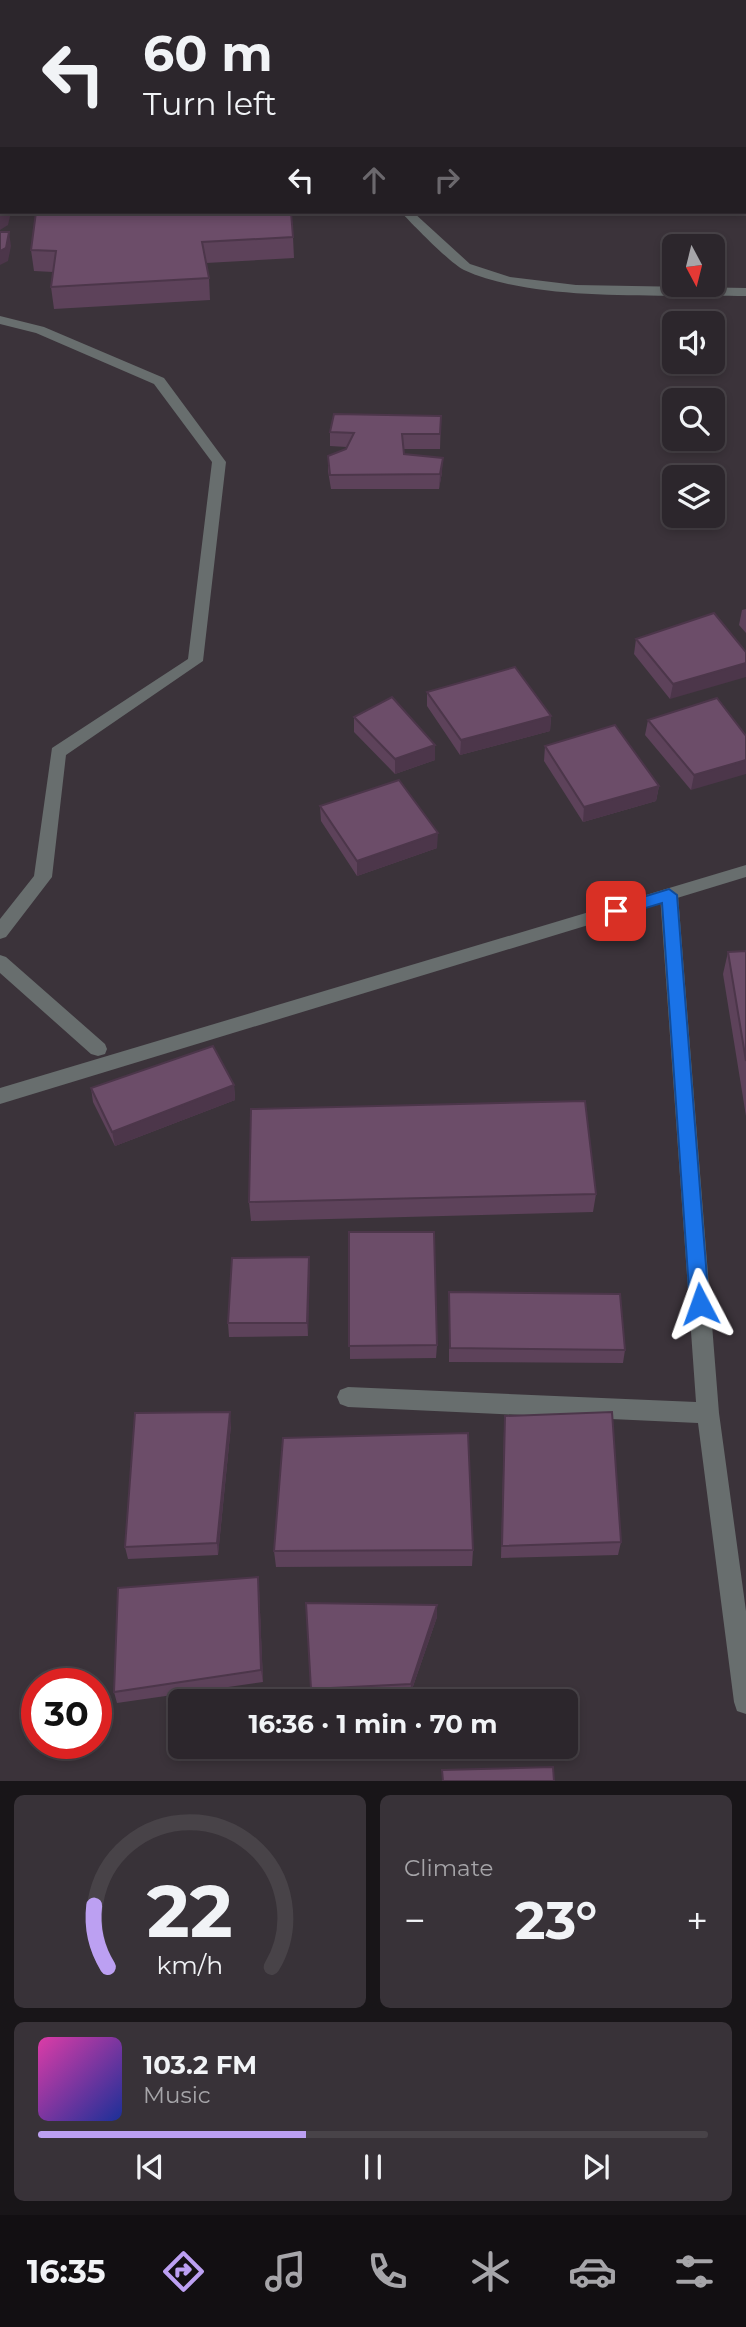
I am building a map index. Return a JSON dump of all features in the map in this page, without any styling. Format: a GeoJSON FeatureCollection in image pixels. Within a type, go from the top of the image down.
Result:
{"type":"FeatureCollection","features":[{"type":"Feature","properties":{"kind":"street"},"geometry":{"type":"LineString","coordinates":[[409,214],[466,267],[509,280],[576,289],[746,292]]}},
{"type":"Feature","properties":{"kind":"street"},"geometry":{"type":"LineString","coordinates":[[0,320],[40,330],[159,381],[219,462],[195,661],[58,752],[43,877],[0,932]]}},
{"type":"Feature","properties":{"kind":"street"},"geometry":{"type":"LineString","coordinates":[[0,1096],[746,871]]}},
{"type":"Feature","properties":{"kind":"street"},"geometry":{"type":"LineString","coordinates":[[669,895],[708,1413],[746,1702]]}},
{"type":"Feature","properties":{"kind":"street"},"geometry":{"type":"LineString","coordinates":[[0,962],[97,1048]]}},
{"type":"Feature","properties":{"kind":"street"},"geometry":{"type":"LineString","coordinates":[[348,1397],[708,1413]]}},
{"type":"Feature","properties":{"kind":"building"},"geometry":{"type":"Polygon","coordinates":[[[36,214],[291,214],[293,237],[202,242],[209,278],[51,287],[56,251],[31,250],[36,214]]]}},
{"type":"Feature","properties":{"kind":"building"},"geometry":{"type":"Polygon","coordinates":[[[0,232],[9,232],[6,248],[0,251],[0,232]]]}},
{"type":"Feature","properties":{"kind":"building"},"geometry":{"type":"Polygon","coordinates":[[[334,414],[441,416],[440,434],[402,434],[404,454],[443,458],[440,474],[330,475],[328,456],[346,449],[354,433],[330,432],[334,414]]]}},
{"type":"Feature","properties":{"kind":"building"},"geometry":{"type":"Polygon","coordinates":[[[714,613],[746,652],[746,663],[673,684],[636,639],[714,613]]]}},
{"type":"Feature","properties":{"kind":"building"},"geometry":{"type":"Polygon","coordinates":[[[515,667],[551,716],[461,740],[427,692],[515,667]]]}},
{"type":"Feature","properties":{"kind":"building"},"geometry":{"type":"Polygon","coordinates":[[[392,697],[435,745],[395,759],[354,717],[392,697]]]}},
{"type":"Feature","properties":{"kind":"building"},"geometry":{"type":"Polygon","coordinates":[[[717,698],[746,736],[746,760],[694,775],[648,720],[717,698]]]}},
{"type":"Feature","properties":{"kind":"building"},"geometry":{"type":"Polygon","coordinates":[[[615,725],[659,786],[584,807],[545,746],[615,725]]]}},
{"type":"Feature","properties":{"kind":"building"},"geometry":{"type":"Polygon","coordinates":[[[399,780],[438,833],[357,861],[320,806],[399,780]]]}},
{"type":"Feature","properties":{"kind":"building"},"geometry":{"type":"Polygon","coordinates":[[[746,951],[746,1061],[728,952],[746,951]]]}},
{"type":"Feature","properties":{"kind":"building"},"geometry":{"type":"Polygon","coordinates":[[[213,1046],[234,1085],[112,1132],[91,1088],[213,1046]]]}},
{"type":"Feature","properties":{"kind":"building"},"geometry":{"type":"Polygon","coordinates":[[[585,1101],[596,1194],[249,1202],[251,1109],[585,1101]]]}},
{"type":"Feature","properties":{"kind":"building"},"geometry":{"type":"Polygon","coordinates":[[[349,1232],[434,1232],[437,1345],[349,1346],[349,1232]]]}},
{"type":"Feature","properties":{"kind":"building"},"geometry":{"type":"Polygon","coordinates":[[[309,1257],[307,1323],[228,1323],[232,1258],[309,1257]]]}},
{"type":"Feature","properties":{"kind":"building"},"geometry":{"type":"Polygon","coordinates":[[[449,1292],[620,1294],[625,1350],[450,1348],[449,1292]]]}},
{"type":"Feature","properties":{"kind":"building"},"geometry":{"type":"Polygon","coordinates":[[[230,1412],[217,1543],[125,1547],[135,1413],[230,1412]]]}},
{"type":"Feature","properties":{"kind":"building"},"geometry":{"type":"Polygon","coordinates":[[[612,1412],[621,1542],[502,1546],[505,1416],[612,1412]]]}},
{"type":"Feature","properties":{"kind":"building"},"geometry":{"type":"Polygon","coordinates":[[[468,1433],[473,1550],[274,1551],[283,1438],[468,1433]]]}},
{"type":"Feature","properties":{"kind":"building"},"geometry":{"type":"Polygon","coordinates":[[[258,1577],[261,1670],[114,1692],[118,1588],[258,1577]]]}},
{"type":"Feature","properties":{"kind":"building"},"geometry":{"type":"Polygon","coordinates":[[[306,1603],[437,1605],[411,1684],[311,1689],[306,1603]]]}},
{"type":"Feature","properties":{"kind":"building"},"geometry":{"type":"Polygon","coordinates":[[[553,1767],[554,1781],[443,1781],[442,1770],[553,1767]]]}},
{"type":"Feature","properties":{"kind":"route"},"geometry":{"type":"LineString","coordinates":[[616,911],[669,895],[700,1304]]}}]}
